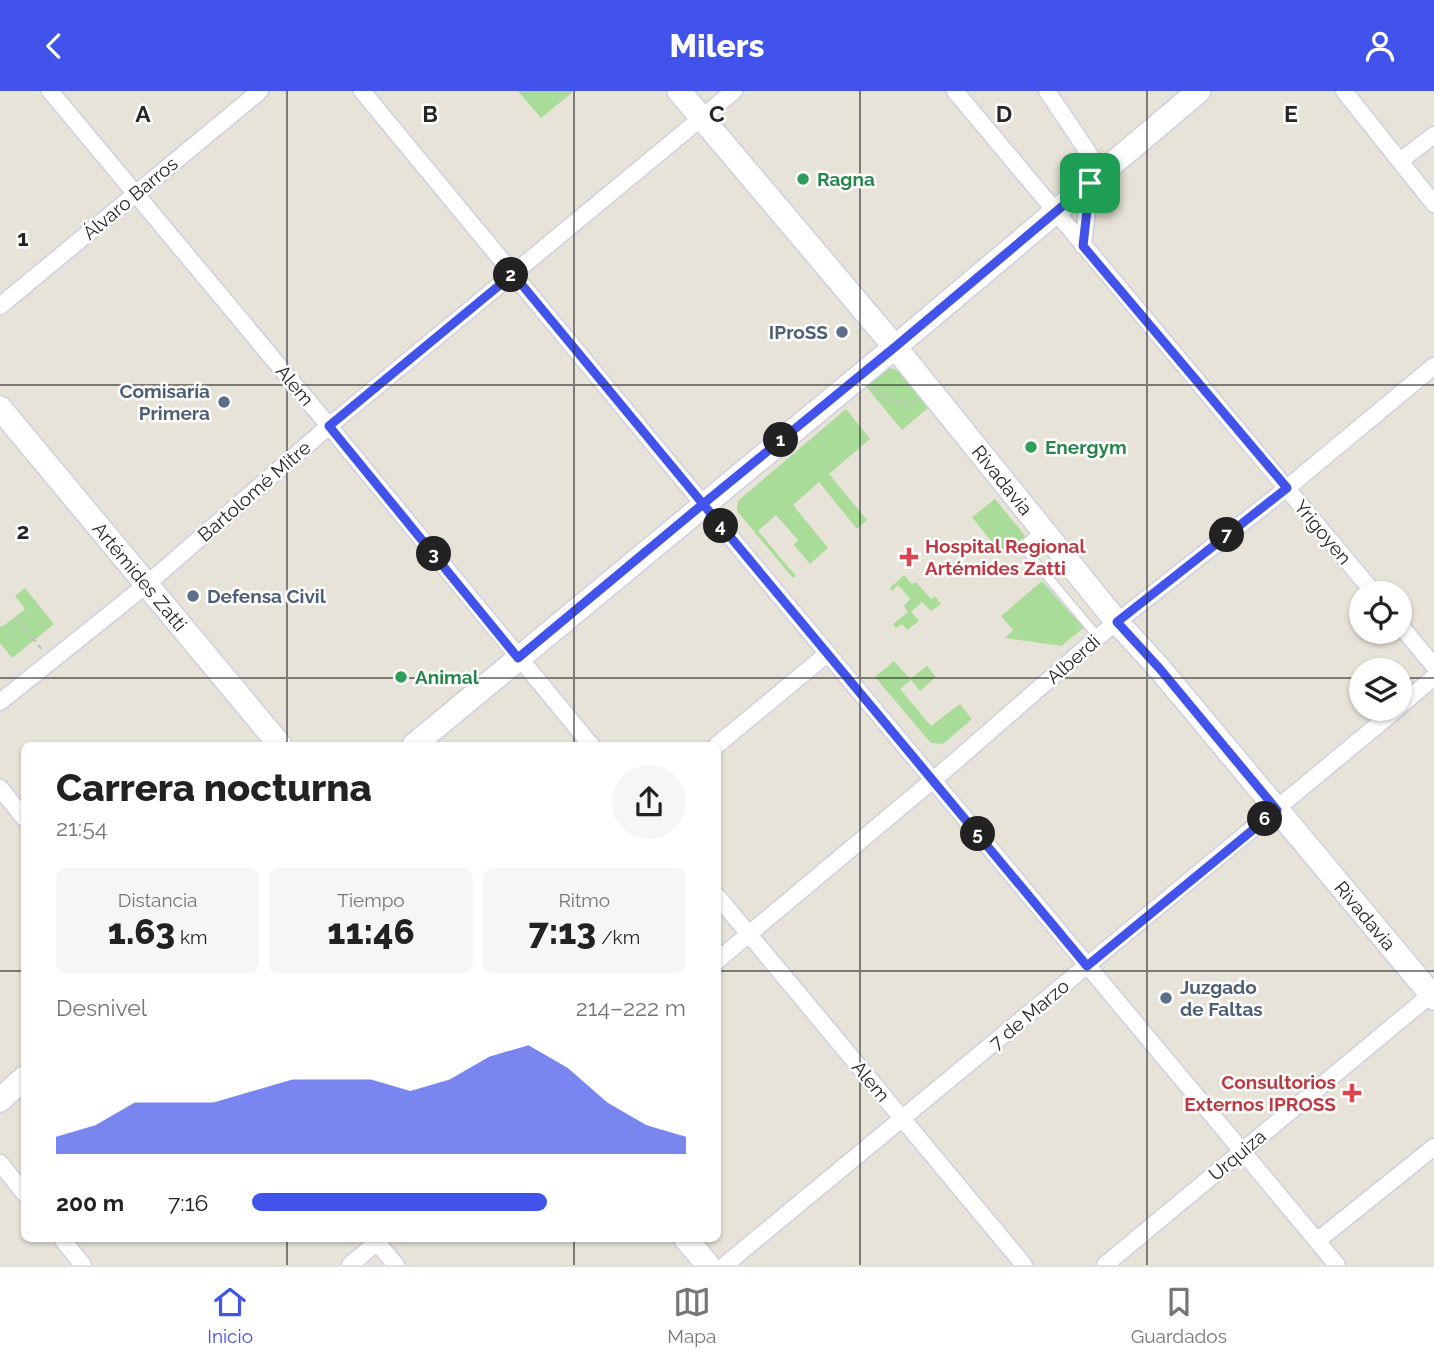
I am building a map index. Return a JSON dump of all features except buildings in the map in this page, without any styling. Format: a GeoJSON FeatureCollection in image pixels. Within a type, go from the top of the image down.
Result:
{"type":"FeatureCollection","features":[{"type":"Feature","properties":{"kind":"main road","name":"Rivadavia"},"geometry":{"type":"LineString","coordinates":[[679,91],[895,347],[1117,622],[1160,669],[1433,995]]}},
{"type":"Feature","properties":{"kind":"main road"},"geometry":{"type":"LineString","coordinates":[[418,742],[862,375],[1199,91]]}},
{"type":"Feature","properties":{"kind":"main road","name":"Artémides Zatti"},"geometry":{"type":"LineString","coordinates":[[0,408],[277,742]]}},
{"type":"Feature","properties":{"kind":"main road"},"geometry":{"type":"LineString","coordinates":[[0,1100],[21,1081]]}},
{"type":"Feature","properties":{"kind":"main road"},"geometry":{"type":"LineString","coordinates":[[689,1242],[708,1265]]}},
{"type":"Feature","properties":{"kind":"street","name":"Alem"},"geometry":{"type":"LineString","coordinates":[[50,91],[588,742]]}},
{"type":"Feature","properties":{"kind":"street","name":"Álvaro Barros"},"geometry":{"type":"LineString","coordinates":[[0,306],[260,91]]}},
{"type":"Feature","properties":{"kind":"street"},"geometry":{"type":"LineString","coordinates":[[362,91],[1337,1265]]}},
{"type":"Feature","properties":{"kind":"street","name":"Bartolomé Mitre"},"geometry":{"type":"LineString","coordinates":[[0,702],[146,585],[329,426],[734,91]]}},
{"type":"Feature","properties":{"kind":"street","name":"Yrigoyen"},"geometry":{"type":"LineString","coordinates":[[955,91],[1364,581]]}},
{"type":"Feature","properties":{"kind":"street"},"geometry":{"type":"LineString","coordinates":[[1047,91],[1096,178],[1083,246]]}},
{"type":"Feature","properties":{"kind":"street"},"geometry":{"type":"LineString","coordinates":[[1344,91],[1434,204]]}},
{"type":"Feature","properties":{"kind":"street"},"geometry":{"type":"LineString","coordinates":[[1400,161],[1434,135]]}},
{"type":"Feature","properties":{"kind":"street","name":"Alberdi"},"geometry":{"type":"LineString","coordinates":[[721,957],[1098,637],[1287,488],[1434,366]]}},
{"type":"Feature","properties":{"kind":"street"},"geometry":{"type":"LineString","coordinates":[[1412,639],[1434,666]]}},
{"type":"Feature","properties":{"kind":"street"},"geometry":{"type":"LineString","coordinates":[[721,742],[827,654]]}},
{"type":"Feature","properties":{"kind":"street","name":"7 de Marzo"},"geometry":{"type":"LineString","coordinates":[[1412,695],[1434,677]]}},
{"type":"Feature","properties":{"kind":"street","name":"7 de Marzo"},"geometry":{"type":"LineString","coordinates":[[725,1265],[1382,721]]}},
{"type":"Feature","properties":{"kind":"street"},"geometry":{"type":"LineString","coordinates":[[0,788],[21,814]]}},
{"type":"Feature","properties":{"kind":"street","name":"Alem"},"geometry":{"type":"LineString","coordinates":[[721,901],[1024,1265]]}},
{"type":"Feature","properties":{"kind":"street","name":"Urquiza"},"geometry":{"type":"LineString","coordinates":[[1105,1265],[1433,995]]}},
{"type":"Feature","properties":{"kind":"street"},"geometry":{"type":"LineString","coordinates":[[1317,1241],[1434,1147]]}},
{"type":"Feature","properties":{"kind":"street"},"geometry":{"type":"LineString","coordinates":[[0,1163],[21,1189]]}},
{"type":"Feature","properties":{"kind":"street"},"geometry":{"type":"LineString","coordinates":[[64,1242],[82,1265]]}},
{"type":"Feature","properties":{"kind":"street"},"geometry":{"type":"LineString","coordinates":[[350,1265],[376,1242]]}},
{"type":"Feature","properties":{"kind":"street"},"geometry":{"type":"LineString","coordinates":[[379,1242],[396,1265]]}},
{"type":"Feature","properties":{"kind":"lane"},"geometry":{"type":"LineString","coordinates":[[1043,528],[1022,546],[1098,637]]}},
{"type":"Feature","properties":{"kind":"path"},"geometry":{"type":"LineString","coordinates":[[862,375],[878,394],[900,402],[919,400],[930,390]]}},
{"type":"Feature","properties":{"kind":"path"},"geometry":{"type":"LineString","coordinates":[[17,618],[51,661]]}},
{"type":"Feature","properties":{"kind":"green space"},"geometry":{"type":"Polygon","coordinates":[[[518,91],[574,91],[541,118],[518,91]]]}},
{"type":"Feature","properties":{"kind":"green space"},"geometry":{"type":"Polygon","coordinates":[[[889,368],[901,373],[929,407],[902,430],[864,384],[889,368]]]}},
{"type":"Feature","properties":{"kind":"green space"},"geometry":{"type":"Polygon","coordinates":[[[846,409],[870,439],[829,474],[867,520],[857,529],[819,482],[793,505],[828,548],[810,564],[794,545],[798,540],[776,515],[758,531],[796,576],[793,578],[737,511],[738,501],[846,409]]]}},
{"type":"Feature","properties":{"kind":"green space"},"geometry":{"type":"Polygon","coordinates":[[[995,499],[1026,537],[1002,555],[972,517],[995,499]]]}},
{"type":"Feature","properties":{"kind":"green space"},"geometry":{"type":"Polygon","coordinates":[[[904,575],[912,584],[916,582],[931,599],[935,596],[941,604],[931,611],[922,602],[911,612],[919,621],[907,630],[902,624],[896,628],[893,624],[908,612],[904,606],[910,599],[898,585],[892,591],[890,588],[904,575]]]}},
{"type":"Feature","properties":{"kind":"green space"},"geometry":{"type":"Polygon","coordinates":[[[1042,581],[1074,617],[1077,615],[1086,626],[1061,646],[1005,638],[1013,630],[1001,616],[1042,581]]]}},
{"type":"Feature","properties":{"kind":"green space"},"geometry":{"type":"Polygon","coordinates":[[[25,588],[54,624],[12,658],[0,643],[0,626],[25,609],[15,596],[25,588]]]}},
{"type":"Feature","properties":{"kind":"green space"},"geometry":{"type":"Polygon","coordinates":[[[894,661],[910,679],[927,666],[936,677],[920,691],[911,680],[900,689],[931,726],[960,704],[972,719],[943,744],[931,743],[875,677],[894,661]]]}},
{"type":"Feature","properties":{"kind":"place","name":"Ragna"},"geometry":{"type":"Point","coordinates":[803,179]}},
{"type":"Feature","properties":{"kind":"place","name":"IProSS"},"geometry":{"type":"Point","coordinates":[842,332]}},
{"type":"Feature","properties":{"kind":"place","name":"Comisaría Primera"},"geometry":{"type":"Point","coordinates":[224,402]}},
{"type":"Feature","properties":{"kind":"place","name":"Energym"},"geometry":{"type":"Point","coordinates":[1031,447]}},
{"type":"Feature","properties":{"kind":"place","name":"Hospital Regional Artémides Zatti"},"geometry":{"type":"Point","coordinates":[909,557]}},
{"type":"Feature","properties":{"kind":"place","name":"Defensa Civil"},"geometry":{"type":"Point","coordinates":[193,596]}},
{"type":"Feature","properties":{"kind":"place","name":"Animal"},"geometry":{"type":"Point","coordinates":[401,677]}},
{"type":"Feature","properties":{"kind":"place","name":"Juzgado de Faltas"},"geometry":{"type":"Point","coordinates":[1166,998]}},
{"type":"Feature","properties":{"kind":"place","name":"Consultorios Externos IPROSS"},"geometry":{"type":"Point","coordinates":[1352,1093]}},
{"type":"Feature","properties":{"kind":"route"},"geometry":{"type":"LineString","coordinates":[[1090,183],[703,504],[513,274],[329,426],[518,658],[703,504],[1087,966],[1277,810],[1160,669],[1117,622],[1287,488],[1083,246],[1090,183]]}}]}
